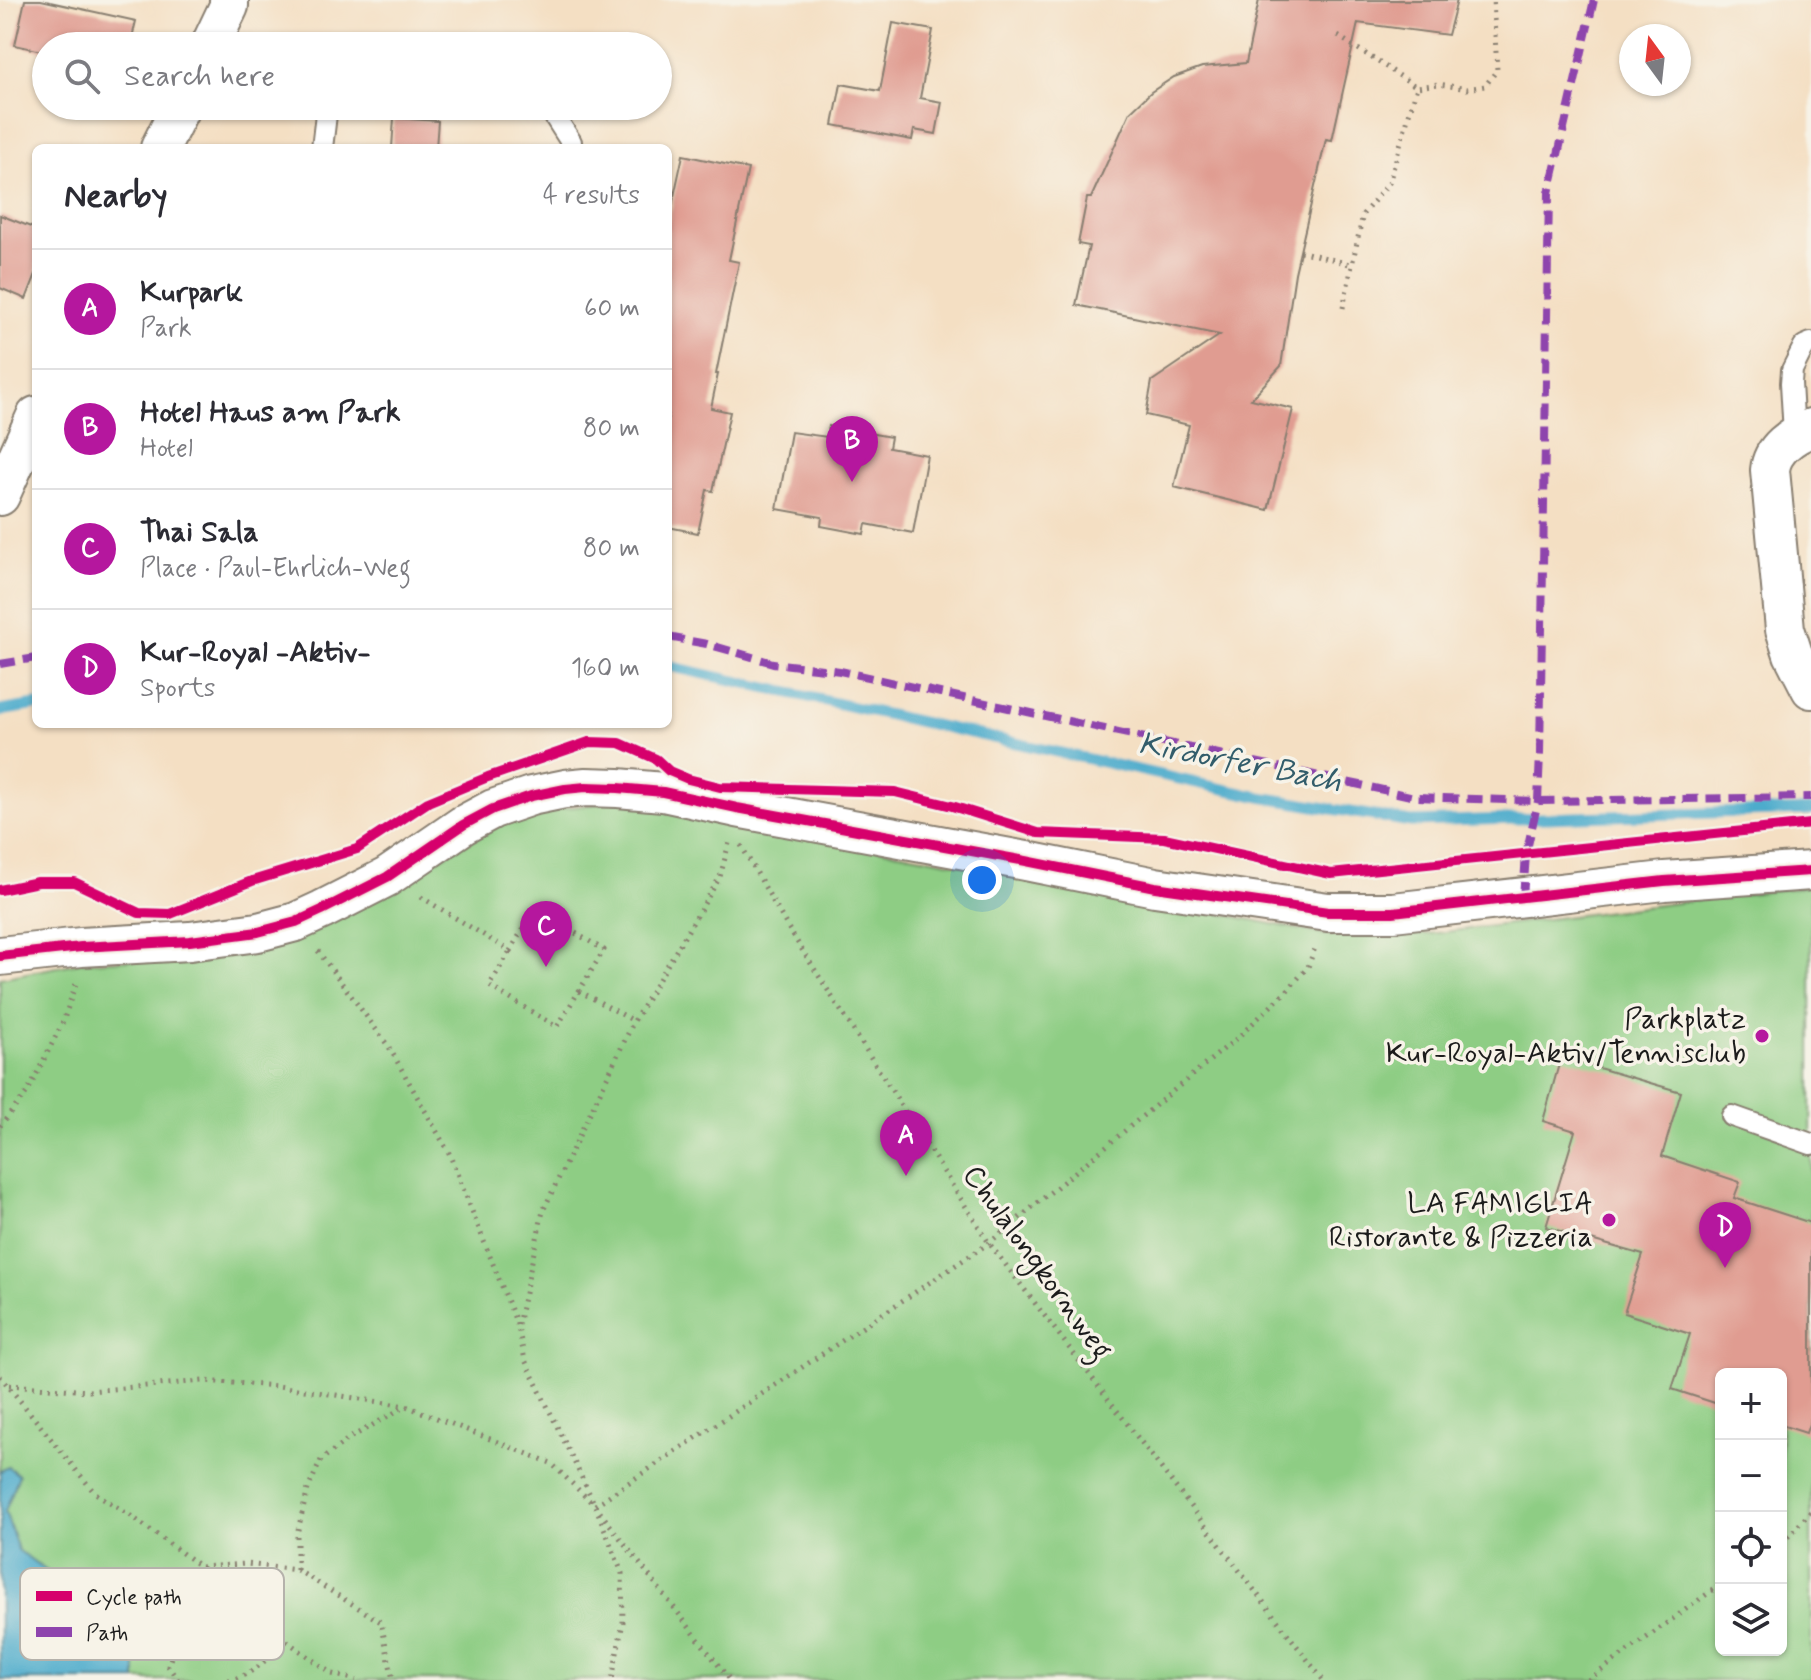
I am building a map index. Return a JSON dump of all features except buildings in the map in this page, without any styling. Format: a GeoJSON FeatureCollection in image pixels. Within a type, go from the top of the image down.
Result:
{"type":"FeatureCollection","features":[{"type":"Feature","properties":{"kind":"street"},"geometry":{"type":"LineString","coordinates":[[217,32],[229,0]]}},
{"type":"Feature","properties":{"kind":"street"},"geometry":{"type":"LineString","coordinates":[[162,144],[174,120]]}},
{"type":"Feature","properties":{"kind":"street"},"geometry":{"type":"LineString","coordinates":[[0,496],[32,425]]}},
{"type":"Feature","properties":{"kind":"street"},"geometry":{"type":"LineString","coordinates":[[1803,431],[1772,458],[1770,464],[1785,629],[1793,654],[1811,689]]}},
{"type":"Feature","properties":{"kind":"street"},"geometry":{"type":"LineString","coordinates":[[0,956],[81,947],[190,941],[258,932],[296,922],[387,877],[463,825],[493,809],[565,789],[618,788],[663,792],[735,819],[1026,861],[1155,887],[1328,912],[1393,912],[1664,881],[1811,871]]}},
{"type":"Feature","properties":{"kind":"lane"},"geometry":{"type":"LineString","coordinates":[[322,144],[325,120]]}},
{"type":"Feature","properties":{"kind":"lane"},"geometry":{"type":"LineString","coordinates":[[557,120],[571,144]]}},
{"type":"Feature","properties":{"kind":"lane"},"geometry":{"type":"LineString","coordinates":[[1803,431],[1791,383],[1792,370],[1804,346],[1811,343]]}},
{"type":"Feature","properties":{"kind":"lane"},"geometry":{"type":"LineString","coordinates":[[1732,1116],[1811,1144]]}},
{"type":"Feature","properties":{"kind":"path"},"geometry":{"type":"LineString","coordinates":[[1338,36],[1417,87],[1439,84],[1467,89],[1485,86],[1497,70],[1493,0]]}},
{"type":"Feature","properties":{"kind":"path"},"geometry":{"type":"LineString","coordinates":[[1343,308],[1363,214],[1389,183],[1417,87]]}},
{"type":"Feature","properties":{"kind":"path"},"geometry":{"type":"LineString","coordinates":[[1300,251],[1353,265]]}},
{"type":"Feature","properties":{"kind":"path"},"geometry":{"type":"LineString","coordinates":[[518,1327],[543,1211],[634,1021],[720,877],[735,819]]}},
{"type":"Feature","properties":{"kind":"path"},"geometry":{"type":"LineString","coordinates":[[1526,854],[1811,824]]}},
{"type":"Feature","properties":{"kind":"path"},"geometry":{"type":"LineString","coordinates":[[387,877],[510,951]]}},
{"type":"Feature","properties":{"kind":"path"},"geometry":{"type":"LineString","coordinates":[[535,909],[604,950],[557,1027],[489,986],[510,951],[535,909]]}},
{"type":"Feature","properties":{"kind":"path"},"geometry":{"type":"LineString","coordinates":[[595,1505],[989,1243],[1237,1038],[1285,993],[1308,967],[1328,912]]}},
{"type":"Feature","properties":{"kind":"path"},"geometry":{"type":"LineString","coordinates":[[296,922],[389,1047],[449,1153],[518,1327],[525,1360],[595,1505],[622,1573],[623,1622],[612,1680]]}},
{"type":"Feature","properties":{"kind":"path"},"geometry":{"type":"LineString","coordinates":[[0,1126],[28,1091],[63,1022],[83,962],[81,947]]}},
{"type":"Feature","properties":{"kind":"path"},"geometry":{"type":"LineString","coordinates":[[579,991],[634,1021]]}},
{"type":"Feature","properties":{"kind":"path"},"geometry":{"type":"LineString","coordinates":[[0,1376],[94,1492],[201,1567],[246,1564],[280,1568]]}},
{"type":"Feature","properties":{"kind":"path"},"geometry":{"type":"LineString","coordinates":[[9,1385],[89,1391],[203,1381],[278,1386],[406,1406],[551,1463],[595,1505],[730,1680]]}},
{"type":"Feature","properties":{"kind":"path"},"geometry":{"type":"LineString","coordinates":[[297,1570],[297,1534],[308,1489],[321,1460],[348,1439],[406,1406]]}},
{"type":"Feature","properties":{"kind":"path"},"geometry":{"type":"LineString","coordinates":[[1787,1537],[1811,1511]]}},
{"type":"Feature","properties":{"kind":"path"},"geometry":{"type":"LineString","coordinates":[[284,1568],[297,1570],[381,1622],[393,1680]]}},
{"type":"Feature","properties":{"kind":"path"},"geometry":{"type":"LineString","coordinates":[[1588,1680],[1715,1588]]}},
{"type":"Feature","properties":{"kind":"path"},"geometry":{"type":"LineString","coordinates":[[284,1639],[332,1674],[356,1680]]}},
{"type":"Feature","properties":{"kind":"path"},"geometry":{"type":"LineString","coordinates":[[170,1660],[168,1666],[178,1680]]}},
{"type":"Feature","properties":{"kind":"path"},"geometry":{"type":"LineString","coordinates":[[228,1680],[239,1679],[266,1660]]}},
{"type":"Feature","properties":{"kind":"green space"},"geometry":{"type":"Polygon","coordinates":[[[618,801],[1333,936],[1429,934],[1811,886],[1811,1680],[0,1680],[0,978],[83,962],[229,955],[306,933],[519,814],[618,801]]]}},
{"type":"Feature","properties":{"kind":"water"},"geometry":{"type":"Polygon","coordinates":[[[8,1467],[19,1475],[5,1511],[18,1550],[43,1568],[20,1568],[20,1660],[136,1660],[136,1680],[0,1680],[0,1471],[8,1467]]]}},
{"type":"Feature","properties":{"kind":"waterway","name":"Kirdorfer Bach"},"geometry":{"type":"LineString","coordinates":[[672,667],[1260,797],[1411,822],[1811,810]]}},
{"type":"Feature","properties":{"kind":"waterway","name":"Kirdorfer Bach"},"geometry":{"type":"LineString","coordinates":[[0,711],[32,706]]}},
{"type":"Feature","properties":{"kind":"marked path"},"geometry":{"type":"LineString","coordinates":[[1523,898],[1526,854],[1538,801],[1540,753],[1549,193],[1594,0]]}},
{"type":"Feature","properties":{"kind":"marked path"},"geometry":{"type":"LineString","coordinates":[[672,638],[707,644],[773,663],[840,671],[1415,797],[1538,801],[1811,797]]}},
{"type":"Feature","properties":{"kind":"marked path"},"geometry":{"type":"LineString","coordinates":[[0,664],[32,659]]}},
{"type":"Feature","properties":{"kind":"cycle path"},"geometry":{"type":"LineString","coordinates":[[0,890],[38,882],[74,882],[139,913],[170,914],[252,881],[357,849],[428,802],[488,777],[589,742],[620,743],[656,759],[669,771],[720,787],[895,792],[1038,833],[1164,838],[1331,874],[1811,824]]}},
{"type":"Feature","properties":{"kind":"cycle path"},"geometry":{"type":"LineString","coordinates":[[0,956],[81,947],[190,941],[258,932],[296,922],[387,877],[463,825],[493,809],[531,796],[586,787],[663,792],[1155,887],[1328,912],[1393,912],[1664,881],[1811,871]]}},
{"type":"Feature","properties":{"kind":"place","name":"Hotel Haus am Park"},"geometry":{"type":"Point","coordinates":[852,482]}},
{"type":"Feature","properties":{"kind":"place","name":"Thai Sala"},"geometry":{"type":"Point","coordinates":[546,967]}},
{"type":"Feature","properties":{"kind":"place","name":"Parkplatz Kur-Royal-Aktiv/Tennisclub"},"geometry":{"type":"Point","coordinates":[1762,1036]}},
{"type":"Feature","properties":{"kind":"place","name":"Kurpark"},"geometry":{"type":"Point","coordinates":[906,1176]}},
{"type":"Feature","properties":{"kind":"place","name":"LA FAMIGLIA Ristorante & Pizzeria"},"geometry":{"type":"Point","coordinates":[1609,1220]}},
{"type":"Feature","properties":{"kind":"place","name":"Kur-Royal -Aktiv-"},"geometry":{"type":"Point","coordinates":[1725,1268]}}]}
